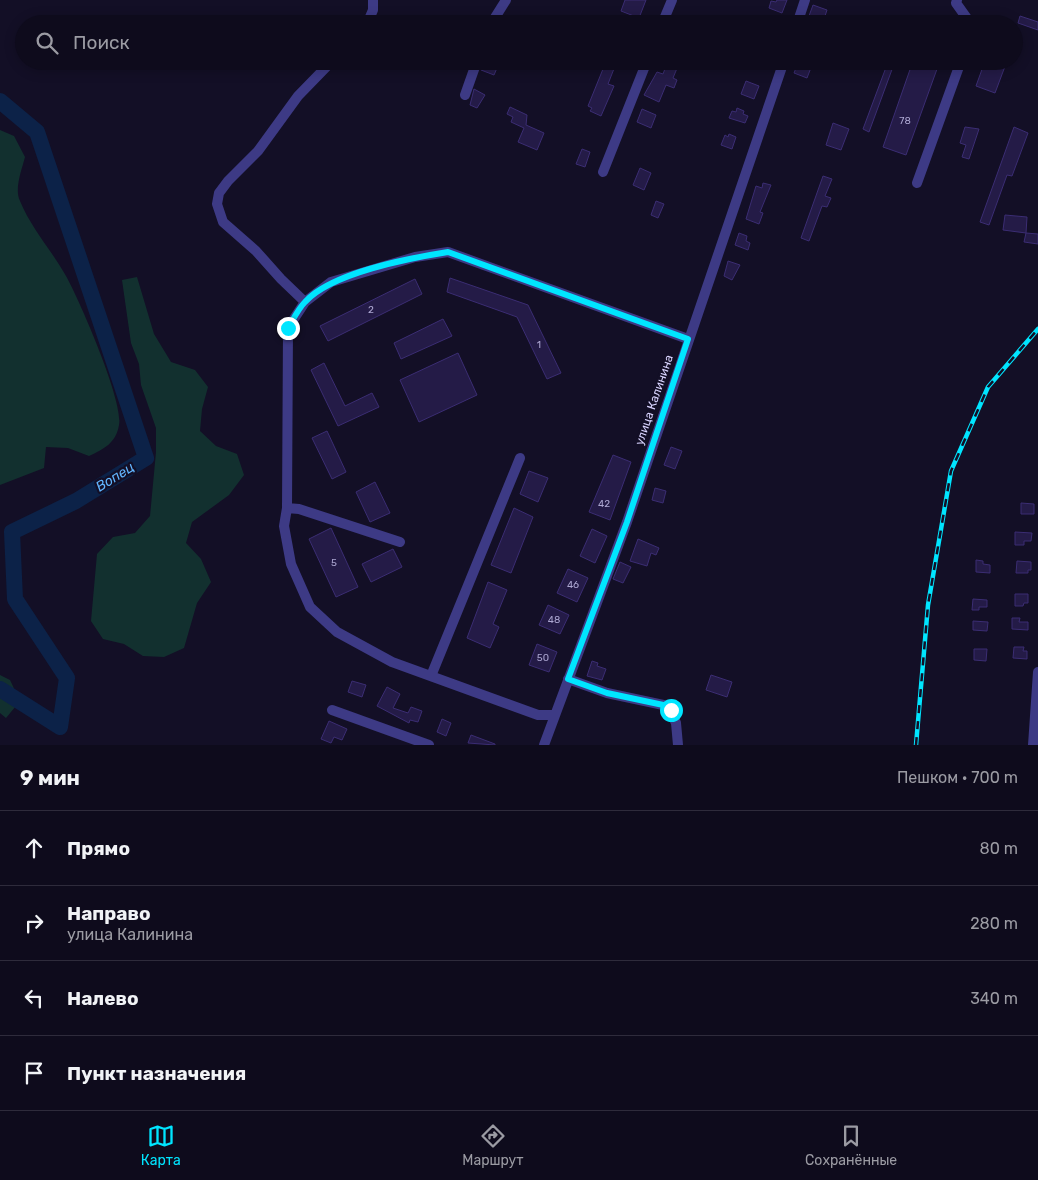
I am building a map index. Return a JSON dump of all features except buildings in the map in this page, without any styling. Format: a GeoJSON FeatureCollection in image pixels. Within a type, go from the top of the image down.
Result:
{"type":"FeatureCollection","features":[{"type":"Feature","properties":{"kind":"street"},"geometry":{"type":"LineString","coordinates":[[371,15],[373,0]]}},
{"type":"Feature","properties":{"kind":"street"},"geometry":{"type":"LineString","coordinates":[[497,15],[506,0]]}},
{"type":"Feature","properties":{"kind":"street"},"geometry":{"type":"LineString","coordinates":[[666,15],[672,0]]}},
{"type":"Feature","properties":{"kind":"street"},"geometry":{"type":"LineString","coordinates":[[799,15],[805,0]]}},
{"type":"Feature","properties":{"kind":"street"},"geometry":{"type":"LineString","coordinates":[[957,0],[956,3],[965,15]]}},
{"type":"Feature","properties":{"kind":"street"},"geometry":{"type":"LineString","coordinates":[[305,302],[256,251],[224,222],[217,204],[219,193],[228,181],[258,150],[298,96],[323,70]]}},
{"type":"Feature","properties":{"kind":"street"},"geometry":{"type":"LineString","coordinates":[[465,95],[474,70]]}},
{"type":"Feature","properties":{"kind":"street"},"geometry":{"type":"LineString","coordinates":[[603,172],[643,70]]}},
{"type":"Feature","properties":{"kind":"street","name":"улица Калинина"},"geometry":{"type":"LineString","coordinates":[[544,745],[627,522],[781,70]]}},
{"type":"Feature","properties":{"kind":"street"},"geometry":{"type":"LineString","coordinates":[[918,183],[958,70]]}},
{"type":"Feature","properties":{"kind":"street"},"geometry":{"type":"LineString","coordinates":[[554,715],[538,715],[392,662],[338,632],[310,607],[291,564],[284,526],[287,508],[288,328],[305,302],[332,282],[415,257],[448,252],[688,339]]}},
{"type":"Feature","properties":{"kind":"street"},"geometry":{"type":"LineString","coordinates":[[431,676],[520,458]]}},
{"type":"Feature","properties":{"kind":"street"},"geometry":{"type":"LineString","coordinates":[[287,508],[299,509],[400,542]]}},
{"type":"Feature","properties":{"kind":"street"},"geometry":{"type":"LineString","coordinates":[[1033,745],[1038,672]]}},
{"type":"Feature","properties":{"kind":"street"},"geometry":{"type":"LineString","coordinates":[[568,679],[607,693],[668,706],[676,722],[678,745]]}},
{"type":"Feature","properties":{"kind":"street"},"geometry":{"type":"LineString","coordinates":[[332,710],[429,745]]}},
{"type":"Feature","properties":{"kind":"green space"},"geometry":{"type":"Polygon","coordinates":[[[0,130],[14,136],[25,157],[18,185],[18,196],[30,221],[66,276],[80,306],[99,350],[115,395],[119,413],[119,425],[109,445],[89,456],[68,448],[46,447],[44,468],[0,485],[0,130]]]}},
{"type":"Feature","properties":{"kind":"green space"},"geometry":{"type":"Polygon","coordinates":[[[137,277],[154,334],[171,362],[195,370],[208,387],[202,409],[200,431],[216,446],[237,454],[244,475],[229,495],[192,522],[186,543],[201,559],[211,582],[197,603],[184,648],[164,657],[143,656],[124,644],[103,639],[91,621],[97,554],[113,537],[135,533],[150,516],[156,452],[156,428],[141,385],[139,364],[131,343],[122,280],[137,277]]]}},
{"type":"Feature","properties":{"kind":"green space"},"geometry":{"type":"Polygon","coordinates":[[[0,675],[10,680],[20,701],[6,718],[0,713],[0,675]]]}},
{"type":"Feature","properties":{"kind":"waterway","name":"Вопец"},"geometry":{"type":"LineString","coordinates":[[0,101],[37,132],[146,458],[76,501],[12,532],[15,599],[67,678],[60,727],[0,689]]}},
{"type":"Feature","properties":{"kind":"railway"},"geometry":{"type":"LineString","coordinates":[[916,745],[928,605],[951,471],[988,387],[1038,329]]}},
{"type":"Feature","properties":{"kind":"route"},"geometry":{"type":"LineString","coordinates":[[288,328],[305,302],[332,282],[415,257],[448,252],[688,339],[627,522],[568,679],[607,693],[668,706],[671,710]]}}]}
